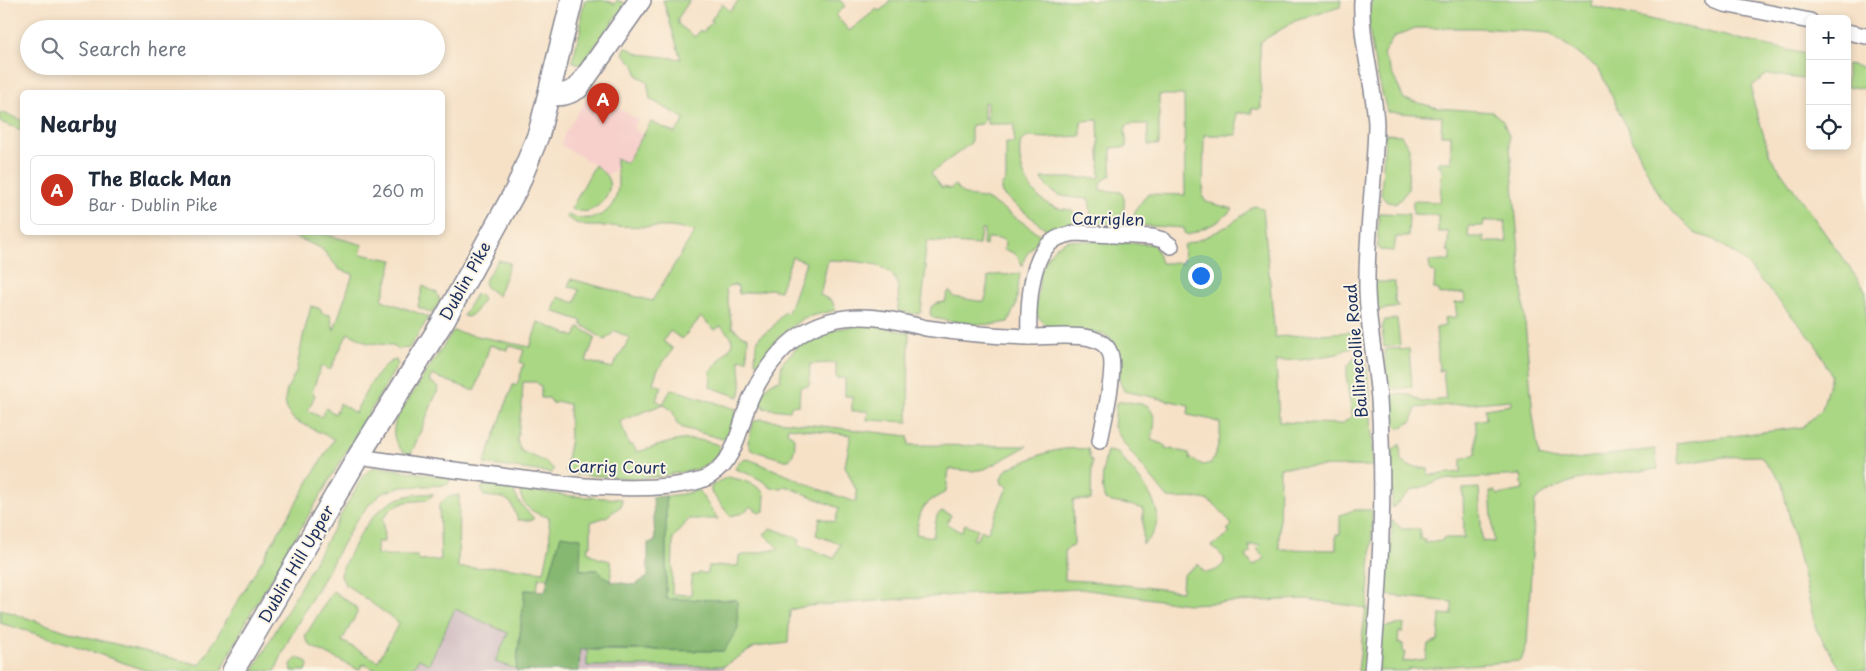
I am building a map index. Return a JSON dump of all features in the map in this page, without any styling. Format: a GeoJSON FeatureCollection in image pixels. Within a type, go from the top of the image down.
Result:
{"type":"FeatureCollection","features":[{"type":"Feature","properties":{"kind":"street","name":"Dublin Pike"},"geometry":{"type":"LineString","coordinates":[[358,457],[444,320],[517,188],[539,133],[572,0]]}},
{"type":"Feature","properties":{"kind":"street"},"geometry":{"type":"LineString","coordinates":[[550,94],[569,93],[578,88],[640,0]]}},
{"type":"Feature","properties":{"kind":"street","name":"Ballinecollie Road"},"geometry":{"type":"LineString","coordinates":[[1362,0],[1362,24],[1375,100],[1376,143],[1367,290],[1378,399],[1381,530],[1372,671]]}},
{"type":"Feature","properties":{"kind":"street"},"geometry":{"type":"LineString","coordinates":[[1714,0],[1724,4],[1806,20]]}},
{"type":"Feature","properties":{"kind":"street"},"geometry":{"type":"LineString","coordinates":[[1851,33],[1866,36]]}},
{"type":"Feature","properties":{"kind":"street","name":"Carriglen"},"geometry":{"type":"LineString","coordinates":[[1029,337],[1028,318],[1033,278],[1044,250],[1052,241],[1075,233],[1115,234],[1152,237],[1163,240],[1171,246]]}},
{"type":"Feature","properties":{"kind":"street","name":"Carrig Court"},"geometry":{"type":"LineString","coordinates":[[358,457],[558,484],[635,488],[679,485],[710,475],[723,464],[734,448],[752,394],[769,366],[782,348],[814,326],[838,319],[861,317],[884,319],[962,333],[1029,337]]}},
{"type":"Feature","properties":{"kind":"street"},"geometry":{"type":"LineString","coordinates":[[1029,337],[1090,338],[1103,344],[1110,351],[1112,361],[1111,381],[1100,442]]}},
{"type":"Feature","properties":{"kind":"street","name":"Dublin Hill Upper"},"geometry":{"type":"LineString","coordinates":[[233,671],[358,457]]}},
{"type":"Feature","properties":{"kind":"shaded area"},"geometry":{"type":"Polygon","coordinates":[[[591,92],[638,120],[633,128],[643,135],[626,163],[616,158],[615,169],[607,175],[595,165],[561,145],[565,133],[591,92]]]}},
{"type":"Feature","properties":{"kind":"shaded area"},"geometry":{"type":"Polygon","coordinates":[[[458,578],[544,591],[724,651],[724,671],[396,671],[458,578]]]}},
{"type":"Feature","properties":{"kind":"green space"},"geometry":{"type":"Polygon","coordinates":[[[585,0],[606,0],[615,4],[617,0],[626,4],[581,65],[572,61],[581,29],[581,15],[585,0]]]}},
{"type":"Feature","properties":{"kind":"green space"},"geometry":{"type":"Polygon","coordinates":[[[663,0],[690,0],[678,18],[678,24],[695,37],[700,30],[703,32],[712,22],[711,20],[722,4],[730,11],[739,0],[840,0],[845,6],[836,15],[849,31],[877,9],[879,11],[889,4],[889,0],[1089,0],[1091,2],[1096,0],[1341,0],[1340,7],[1295,21],[1260,42],[1261,109],[1251,109],[1252,113],[1236,113],[1237,135],[1204,135],[1203,197],[1206,202],[1233,209],[1218,222],[1188,235],[1184,233],[1184,228],[1134,225],[1135,211],[1147,194],[1185,195],[1184,95],[1159,95],[1159,145],[1148,145],[1148,124],[1131,124],[1126,126],[1125,129],[1127,147],[1111,148],[1111,175],[1100,183],[1100,190],[1121,192],[1124,203],[1120,224],[1092,222],[1089,199],[1061,196],[1050,190],[1042,178],[1100,178],[1098,120],[1081,121],[1081,136],[1028,137],[1021,141],[1020,161],[1026,180],[1032,189],[1046,203],[1072,211],[1077,216],[1079,222],[1064,224],[1047,230],[1002,194],[1001,187],[1006,180],[1006,143],[1014,143],[1014,124],[987,124],[987,103],[984,102],[984,121],[982,124],[971,125],[971,143],[931,173],[942,188],[950,189],[955,185],[968,196],[990,201],[1041,235],[1025,257],[1022,266],[1016,255],[1004,250],[1005,242],[1002,239],[987,238],[986,246],[983,245],[984,230],[981,230],[979,245],[927,241],[921,312],[917,314],[898,311],[897,283],[890,273],[883,268],[855,261],[828,260],[820,295],[832,301],[836,310],[803,318],[780,336],[766,352],[761,364],[755,362],[756,345],[760,336],[771,329],[784,312],[788,313],[806,262],[792,257],[780,291],[770,289],[739,294],[738,287],[735,285],[729,286],[726,290],[732,327],[743,336],[748,337],[747,360],[740,359],[741,383],[739,397],[710,387],[711,371],[733,344],[731,337],[721,326],[715,330],[701,317],[682,339],[670,331],[663,341],[673,349],[657,371],[653,383],[662,387],[656,400],[663,404],[671,389],[736,409],[730,435],[723,439],[683,428],[677,424],[673,412],[664,404],[620,421],[629,445],[633,445],[637,452],[677,441],[707,441],[719,445],[720,452],[713,460],[698,469],[656,477],[632,478],[568,474],[565,470],[570,443],[569,404],[559,402],[553,404],[549,398],[541,398],[541,387],[536,382],[523,382],[517,441],[521,451],[544,461],[554,469],[552,473],[484,464],[513,385],[517,385],[524,364],[520,362],[524,350],[508,345],[507,350],[490,345],[475,391],[432,375],[429,381],[439,387],[411,454],[403,452],[394,437],[396,419],[453,331],[530,347],[538,322],[575,337],[579,327],[595,337],[586,361],[612,368],[630,338],[615,331],[605,340],[581,324],[582,321],[553,311],[558,297],[575,303],[579,290],[568,286],[571,279],[652,301],[695,231],[671,227],[586,226],[566,217],[567,215],[586,218],[602,215],[613,204],[616,195],[618,179],[616,158],[626,163],[651,122],[675,133],[685,119],[650,99],[647,81],[638,76],[634,65],[623,53],[626,47],[639,54],[681,59],[663,0]]]}},
{"type":"Feature","properties":{"kind":"green space"},"geometry":{"type":"Polygon","coordinates":[[[1372,0],[1592,0],[1591,6],[1806,54],[1806,79],[1767,74],[1752,86],[1752,97],[1770,156],[1866,291],[1866,671],[1841,670],[1816,629],[1781,481],[1760,456],[1723,457],[1679,464],[1676,443],[1803,427],[1822,409],[1831,375],[1816,344],[1743,260],[1713,239],[1696,234],[1660,198],[1599,69],[1550,33],[1480,28],[1415,28],[1394,37],[1383,54],[1404,99],[1438,108],[1493,112],[1503,121],[1509,136],[1533,415],[1539,456],[1560,461],[1655,449],[1658,469],[1594,476],[1578,480],[1562,485],[1535,501],[1527,644],[1521,661],[1410,669],[1406,671],[1378,671],[1383,627],[1404,624],[1403,632],[1399,632],[1398,643],[1403,644],[1403,652],[1405,652],[1403,662],[1426,659],[1428,644],[1438,640],[1440,614],[1452,615],[1452,602],[1384,595],[1387,549],[1391,544],[1392,520],[1402,529],[1420,529],[1420,539],[1425,539],[1425,543],[1442,541],[1443,538],[1464,538],[1463,489],[1479,488],[1482,541],[1494,542],[1490,491],[1495,491],[1498,495],[1523,490],[1521,475],[1438,480],[1433,484],[1412,490],[1392,508],[1392,451],[1400,444],[1401,461],[1409,466],[1428,469],[1428,475],[1461,472],[1461,459],[1476,454],[1476,421],[1486,419],[1485,409],[1511,405],[1511,400],[1416,408],[1412,421],[1399,429],[1392,421],[1392,411],[1387,411],[1387,399],[1396,394],[1410,395],[1422,402],[1446,399],[1443,370],[1439,371],[1436,328],[1445,326],[1444,318],[1457,317],[1455,303],[1465,302],[1464,293],[1440,295],[1439,290],[1434,289],[1435,272],[1430,271],[1429,261],[1450,261],[1450,252],[1447,251],[1449,232],[1438,232],[1438,215],[1413,214],[1413,201],[1440,202],[1442,167],[1439,166],[1438,162],[1451,162],[1451,135],[1441,135],[1442,116],[1387,112],[1373,54],[1369,10],[1372,0]],[[1484,221],[1483,226],[1469,226],[1468,237],[1484,237],[1484,242],[1507,242],[1505,221],[1484,221]]]}},
{"type":"Feature","properties":{"kind":"green space"},"geometry":{"type":"Polygon","coordinates":[[[1851,65],[1866,68],[1866,89],[1851,87],[1851,65]]]}},
{"type":"Feature","properties":{"kind":"green space"},"geometry":{"type":"Polygon","coordinates":[[[0,112],[20,119],[20,129],[0,122],[0,112]]]}},
{"type":"Feature","properties":{"kind":"green space"},"geometry":{"type":"Polygon","coordinates":[[[1385,134],[1401,135],[1409,148],[1408,190],[1397,203],[1387,202],[1381,195],[1385,134]]]}},
{"type":"Feature","properties":{"kind":"green space"},"geometry":{"type":"Polygon","coordinates":[[[595,165],[607,177],[609,182],[606,196],[603,201],[591,210],[583,212],[571,209],[595,165]]]}},
{"type":"Feature","properties":{"kind":"green space"},"geometry":{"type":"Polygon","coordinates":[[[1254,206],[1263,208],[1275,337],[1363,331],[1364,341],[1337,354],[1300,360],[1276,361],[1279,422],[1342,424],[1352,416],[1347,382],[1347,367],[1355,357],[1365,357],[1370,391],[1373,466],[1280,467],[1279,549],[1336,550],[1336,534],[1340,534],[1340,515],[1354,510],[1372,510],[1372,541],[1367,608],[1372,614],[1366,671],[1358,671],[1366,608],[1306,599],[1188,604],[1081,589],[958,595],[807,606],[790,610],[788,643],[755,647],[724,666],[587,666],[587,650],[724,651],[737,600],[666,599],[666,496],[698,490],[718,519],[689,519],[673,538],[672,594],[691,595],[692,575],[708,573],[708,566],[738,566],[739,556],[779,549],[764,534],[771,528],[800,539],[798,545],[834,558],[840,544],[816,535],[820,518],[835,522],[839,508],[786,486],[782,489],[771,488],[759,479],[735,469],[740,461],[748,459],[828,493],[856,502],[857,492],[845,466],[851,435],[788,427],[787,432],[794,438],[795,448],[789,460],[785,460],[751,450],[748,442],[754,421],[761,419],[908,436],[909,445],[1027,446],[985,469],[972,471],[949,469],[946,492],[931,500],[921,512],[919,518],[916,534],[933,537],[937,515],[942,511],[951,515],[947,524],[961,532],[965,524],[978,529],[973,539],[976,540],[981,530],[987,533],[1008,486],[1002,484],[1001,479],[1005,471],[1014,465],[1056,450],[1088,449],[1090,459],[1092,460],[1091,500],[1073,500],[1074,545],[1065,550],[1065,580],[1182,591],[1183,575],[1198,564],[1204,572],[1217,569],[1224,563],[1224,558],[1212,546],[1230,533],[1227,530],[1232,525],[1219,509],[1209,501],[1168,498],[1125,445],[1114,427],[1116,403],[1123,401],[1147,405],[1153,414],[1155,422],[1151,440],[1165,445],[1165,448],[1189,453],[1190,458],[1203,465],[1211,463],[1218,444],[1220,423],[1188,415],[1189,405],[1124,391],[1119,380],[1120,362],[1116,349],[1109,337],[1099,333],[1061,331],[1049,328],[1038,317],[1036,309],[1040,273],[1048,256],[1055,247],[1068,240],[1152,244],[1156,248],[1161,263],[1183,263],[1184,245],[1204,238],[1246,213],[1254,206]],[[1249,545],[1250,553],[1246,556],[1253,566],[1265,558],[1257,549],[1261,545],[1249,545]]]}},
{"type":"Feature","properties":{"kind":"green space"},"geometry":{"type":"Polygon","coordinates":[[[1379,213],[1409,214],[1408,237],[1396,237],[1394,251],[1380,250],[1377,246],[1379,213]]]}},
{"type":"Feature","properties":{"kind":"green space"},"geometry":{"type":"Polygon","coordinates":[[[290,235],[328,235],[363,245],[360,254],[393,260],[382,300],[429,317],[409,348],[399,349],[390,345],[368,343],[348,333],[330,370],[321,366],[312,392],[315,395],[308,411],[321,417],[326,408],[335,414],[340,403],[355,413],[367,391],[384,367],[396,360],[398,364],[248,618],[221,671],[147,671],[73,645],[0,623],[0,609],[75,634],[200,665],[334,439],[294,420],[287,411],[285,400],[287,389],[296,372],[311,306],[321,309],[321,313],[330,315],[334,330],[353,274],[340,270],[321,248],[290,235]]]}},
{"type":"Feature","properties":{"kind":"green space"},"geometry":{"type":"Polygon","coordinates":[[[498,260],[510,263],[498,296],[486,287],[484,282],[498,260]]]}},
{"type":"Feature","properties":{"kind":"green space"},"geometry":{"type":"Polygon","coordinates":[[[1020,273],[1016,305],[1008,322],[999,324],[971,324],[933,318],[930,314],[931,307],[937,303],[945,302],[948,292],[954,297],[984,302],[988,277],[1020,273]]]}},
{"type":"Feature","properties":{"kind":"green space"},"geometry":{"type":"Polygon","coordinates":[[[1374,282],[1395,282],[1395,302],[1399,307],[1373,311],[1374,282]]]}},
{"type":"Feature","properties":{"kind":"green space"},"geometry":{"type":"Polygon","coordinates":[[[423,286],[437,293],[440,301],[432,313],[418,307],[423,286]]]}},
{"type":"Feature","properties":{"kind":"green space"},"geometry":{"type":"Polygon","coordinates":[[[476,294],[480,295],[483,300],[474,313],[468,317],[463,316],[476,294]]]}},
{"type":"Feature","properties":{"kind":"green space"},"geometry":{"type":"Polygon","coordinates":[[[1397,319],[1400,345],[1384,347],[1382,327],[1385,320],[1397,319]]]}},
{"type":"Feature","properties":{"kind":"green space"},"geometry":{"type":"Polygon","coordinates":[[[862,325],[879,326],[909,333],[908,422],[867,420],[868,411],[852,411],[852,396],[845,396],[845,378],[836,378],[836,363],[810,364],[809,386],[800,387],[799,405],[791,406],[790,411],[763,408],[764,406],[760,403],[764,390],[772,383],[780,380],[782,363],[800,344],[837,329],[862,325]]]}},
{"type":"Feature","properties":{"kind":"green space"},"geometry":{"type":"Polygon","coordinates":[[[1400,348],[1400,350],[1409,349],[1412,387],[1396,389],[1387,385],[1384,350],[1400,348]]]}},
{"type":"Feature","properties":{"kind":"green space"},"geometry":{"type":"Polygon","coordinates":[[[1107,451],[1118,453],[1152,497],[1157,521],[1153,533],[1143,544],[1143,509],[1105,500],[1103,476],[1107,451]]]}},
{"type":"Feature","properties":{"kind":"green space"},"geometry":{"type":"Polygon","coordinates":[[[379,467],[452,478],[447,485],[401,487],[382,493],[369,505],[355,522],[290,637],[275,671],[253,671],[363,476],[372,468],[379,467]]]}},
{"type":"Feature","properties":{"kind":"green space"},"geometry":{"type":"Polygon","coordinates":[[[727,477],[748,482],[761,490],[765,494],[764,511],[759,513],[751,506],[743,513],[730,516],[711,492],[711,486],[727,477]]]}},
{"type":"Feature","properties":{"kind":"green space"},"geometry":{"type":"Polygon","coordinates":[[[488,484],[513,488],[518,500],[533,517],[533,520],[518,520],[511,503],[504,498],[484,496],[481,488],[488,484]]]}},
{"type":"Feature","properties":{"kind":"green space"},"geometry":{"type":"Polygon","coordinates":[[[520,489],[571,496],[622,499],[621,506],[606,517],[591,522],[591,546],[587,547],[589,553],[610,561],[612,567],[610,581],[597,570],[579,570],[561,535],[549,578],[539,578],[536,591],[525,590],[516,669],[495,662],[508,633],[455,609],[429,664],[419,659],[410,671],[378,671],[363,664],[359,670],[311,646],[307,641],[305,636],[333,591],[356,607],[357,613],[342,641],[378,661],[399,623],[345,584],[340,574],[355,543],[373,516],[385,506],[398,499],[415,495],[434,494],[427,500],[406,502],[390,509],[383,519],[384,542],[377,542],[377,555],[418,556],[419,561],[441,560],[439,505],[447,497],[459,495],[458,568],[503,567],[544,572],[550,543],[549,517],[538,514],[525,505],[520,489]]]}},
{"type":"Feature","properties":{"kind":"green space"},"geometry":{"type":"Polygon","coordinates":[[[666,496],[666,599],[737,600],[738,628],[724,651],[580,649],[579,671],[516,671],[525,590],[545,591],[561,535],[581,538],[580,570],[597,570],[610,581],[634,585],[648,577],[648,543],[655,542],[653,497],[666,496]]]}},
{"type":"Feature","properties":{"kind":"green space"},"geometry":{"type":"Polygon","coordinates":[[[297,658],[306,661],[308,665],[306,671],[292,671],[291,664],[297,658]]]}},
{"type":"Feature","properties":{"kind":"place","name":"The Black Man"},"geometry":{"type":"Point","coordinates":[603,124]}}]}
